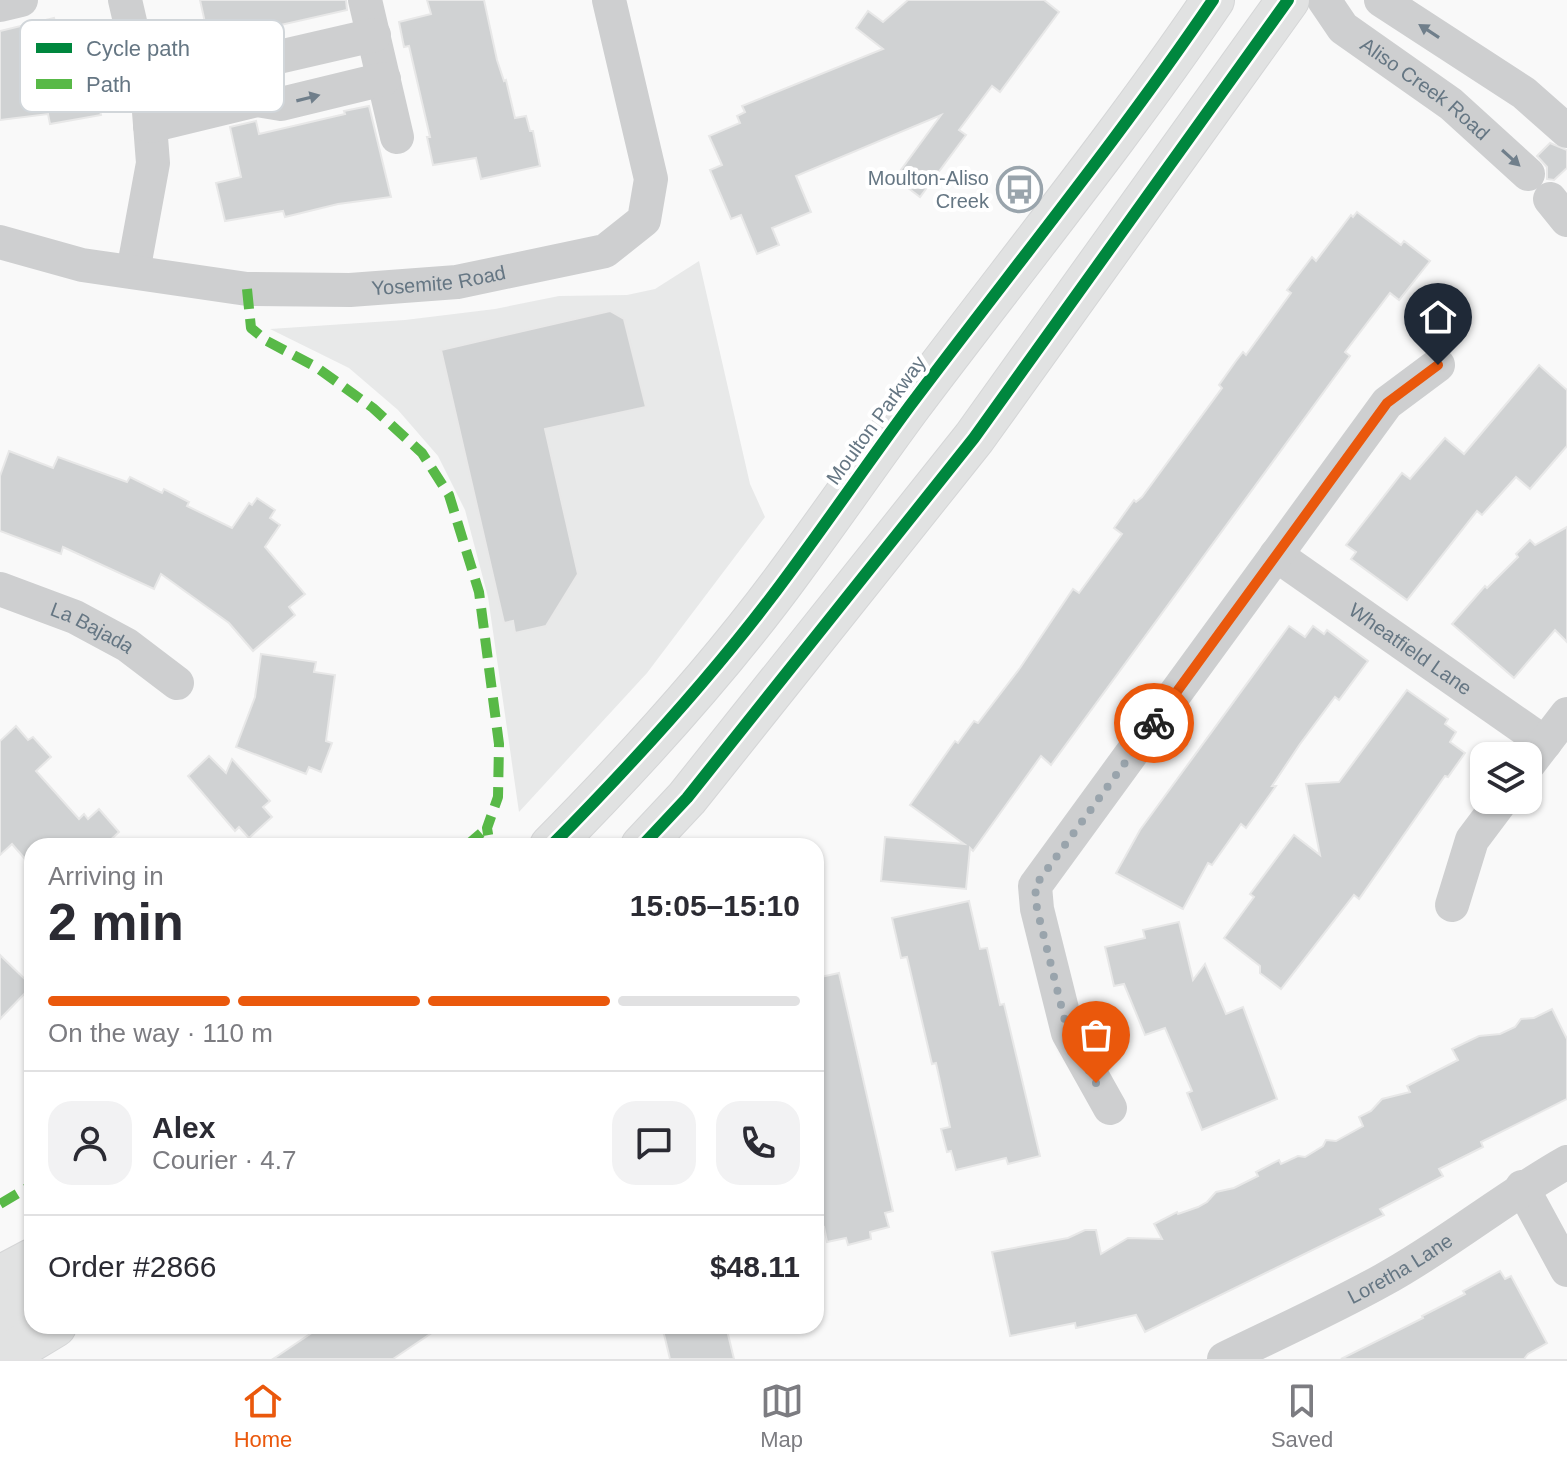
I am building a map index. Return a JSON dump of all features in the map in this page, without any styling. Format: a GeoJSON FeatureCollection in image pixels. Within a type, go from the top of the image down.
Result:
{"type":"FeatureCollection","features":[{"type":"Feature","properties":{"kind":"main road","name":"Moulton Parkway"},"geometry":{"type":"LineString","coordinates":[[559,838],[603,794],[707,675],[793,569],[909,408],[1160,77],[1213,0]]}},
{"type":"Feature","properties":{"kind":"main road"},"geometry":{"type":"LineString","coordinates":[[650,838],[687,798],[974,438],[1288,0]]}},
{"type":"Feature","properties":{"kind":"main road"},"geometry":{"type":"LineString","coordinates":[[687,798],[681,768],[687,754],[792,622],[795,600],[793,569]]}},
{"type":"Feature","properties":{"kind":"main road"},"geometry":{"type":"LineString","coordinates":[[0,1277],[24,1264]]}},
{"type":"Feature","properties":{"kind":"main road"},"geometry":{"type":"LineString","coordinates":[[0,1320],[24,1304]]}},
{"type":"Feature","properties":{"kind":"main road"},"geometry":{"type":"LineString","coordinates":[[0,1359],[42,1334]]}},
{"type":"Feature","properties":{"kind":"street"},"geometry":{"type":"LineString","coordinates":[[0,5],[21,0]]}},
{"type":"Feature","properties":{"kind":"street"},"geometry":{"type":"LineString","coordinates":[[125,0],[129,20]]}},
{"type":"Feature","properties":{"kind":"street"},"geometry":{"type":"LineString","coordinates":[[365,0],[397,137]]}},
{"type":"Feature","properties":{"kind":"street","name":"Yosemite Road"},"geometry":{"type":"LineString","coordinates":[[0,242],[82,265],[247,289],[350,290],[457,282],[605,251],[644,220],[651,179],[609,0]]}},
{"type":"Feature","properties":{"kind":"street","name":"Aliso Creek Road"},"geometry":{"type":"LineString","coordinates":[[1324,0],[1343,28],[1451,104],[1528,174]]}},
{"type":"Feature","properties":{"kind":"street"},"geometry":{"type":"LineString","coordinates":[[1381,0],[1524,93],[1567,131]]}},
{"type":"Feature","properties":{"kind":"street"},"geometry":{"type":"LineString","coordinates":[[284,56],[374,35]]}},
{"type":"Feature","properties":{"kind":"street"},"geometry":{"type":"LineString","coordinates":[[284,103],[384,79]]}},
{"type":"Feature","properties":{"kind":"street"},"geometry":{"type":"LineString","coordinates":[[133,272],[153,163],[149,112]]}},
{"type":"Feature","properties":{"kind":"street"},"geometry":{"type":"LineString","coordinates":[[1110,1108],[1068,1033],[1037,909],[1035,886],[1387,403],[1438,365]]}},
{"type":"Feature","properties":{"kind":"street","name":"Wheatfield Lane"},"geometry":{"type":"LineString","coordinates":[[1276,555],[1520,742]]}},
{"type":"Feature","properties":{"kind":"street","name":"La Bajada"},"geometry":{"type":"LineString","coordinates":[[0,589],[75,617],[127,645],[177,683]]}},
{"type":"Feature","properties":{"kind":"street"},"geometry":{"type":"LineString","coordinates":[[1542,746],[1567,714]]}},
{"type":"Feature","properties":{"kind":"street"},"geometry":{"type":"LineString","coordinates":[[1452,905],[1472,840],[1492,814]]}},
{"type":"Feature","properties":{"kind":"street","name":"Loretha Lane"},"geometry":{"type":"LineString","coordinates":[[1224,1359],[1382,1281],[1522,1187],[1567,1162]]}},
{"type":"Feature","properties":{"kind":"street"},"geometry":{"type":"LineString","coordinates":[[1522,1187],[1567,1270]]}},
{"type":"Feature","properties":{"kind":"shaded area"},"geometry":{"type":"Polygon","coordinates":[[[699,261],[750,484],[765,517],[647,673],[519,812],[488,597],[465,510],[438,456],[398,410],[349,368],[270,329],[405,320],[495,309],[559,296],[627,295],[655,289],[699,261]]]}},
{"type":"Feature","properties":{"kind":"building"},"geometry":{"type":"Polygon","coordinates":[[[200,0],[346,0],[347,10],[284,24],[284,20],[204,20],[200,0]]]}},
{"type":"Feature","properties":{"kind":"building"},"geometry":{"type":"Polygon","coordinates":[[[427,0],[484,0],[497,60],[506,80],[515,118],[526,116],[530,131],[533,131],[540,166],[481,179],[476,158],[433,165],[427,137],[430,137],[409,46],[404,47],[399,22],[431,14],[427,0]]]}},
{"type":"Feature","properties":{"kind":"building"},"geometry":{"type":"Polygon","coordinates":[[[908,0],[1044,0],[1059,12],[1000,92],[992,86],[959,130],[966,135],[920,197],[895,178],[941,115],[796,176],[811,212],[772,228],[779,245],[757,254],[741,215],[731,219],[710,170],[722,165],[709,136],[740,123],[737,116],[745,112],[742,106],[883,49],[856,28],[868,11],[883,22],[908,0]]]}},
{"type":"Feature","properties":{"kind":"building"},"geometry":{"type":"Polygon","coordinates":[[[20,26],[20,112],[100,112],[101,115],[50,124],[48,114],[0,120],[0,31],[20,26]]]}},
{"type":"Feature","properties":{"kind":"building"},"geometry":{"type":"Polygon","coordinates":[[[369,106],[391,197],[338,204],[285,217],[283,211],[225,221],[216,183],[241,177],[230,127],[256,121],[259,134],[369,106]]]}},
{"type":"Feature","properties":{"kind":"building"},"geometry":{"type":"Polygon","coordinates":[[[1550,143],[1567,150],[1567,168],[1554,180],[1547,179],[1547,167],[1537,156],[1550,143]]]}},
{"type":"Feature","properties":{"kind":"building"},"geometry":{"type":"Polygon","coordinates":[[[1357,212],[1401,245],[1404,241],[1430,261],[1399,300],[1390,293],[1345,352],[1350,356],[1051,765],[1041,756],[973,851],[970,848],[966,889],[881,881],[885,837],[964,844],[910,805],[955,741],[958,743],[974,721],[978,723],[1020,668],[1073,589],[1079,593],[1122,534],[1114,528],[1134,500],[1136,502],[1142,497],[1222,388],[1219,385],[1236,361],[1243,352],[1246,355],[1291,293],[1287,290],[1312,257],[1316,261],[1351,215],[1353,217],[1357,212]]]}},
{"type":"Feature","properties":{"kind":"building"},"geometry":{"type":"Polygon","coordinates":[[[610,311],[624,319],[646,407],[545,429],[578,574],[546,626],[515,633],[513,621],[504,623],[441,350],[610,311]]]}},
{"type":"Feature","properties":{"kind":"building"},"geometry":{"type":"Polygon","coordinates":[[[1539,365],[1567,390],[1567,446],[1530,489],[1516,477],[1482,515],[1477,511],[1407,600],[1351,559],[1356,552],[1346,545],[1402,473],[1410,479],[1445,438],[1464,454],[1539,365]]]}},
{"type":"Feature","properties":{"kind":"building"},"geometry":{"type":"Polygon","coordinates":[[[9,451],[53,468],[58,457],[127,482],[130,477],[162,493],[164,489],[189,502],[187,506],[232,528],[249,503],[252,505],[257,498],[275,510],[270,518],[280,525],[265,547],[305,594],[289,607],[295,615],[253,651],[229,623],[161,574],[154,589],[63,547],[61,554],[0,531],[0,476],[9,451]]]}},
{"type":"Feature","properties":{"kind":"building"},"geometry":{"type":"Polygon","coordinates":[[[1567,527],[1567,642],[1555,630],[1514,678],[1452,624],[1485,586],[1487,588],[1518,557],[1516,554],[1530,540],[1535,545],[1567,527]]]}},
{"type":"Feature","properties":{"kind":"building"},"geometry":{"type":"Polygon","coordinates":[[[1289,626],[1305,637],[1313,626],[1324,634],[1327,630],[1368,661],[1339,700],[1335,697],[1300,744],[1272,786],[1276,786],[1246,828],[1241,824],[1212,865],[1208,863],[1183,909],[1116,873],[1140,830],[1289,626]]]}},
{"type":"Feature","properties":{"kind":"building"},"geometry":{"type":"Polygon","coordinates":[[[261,654],[316,662],[314,672],[335,675],[326,741],[332,743],[321,772],[309,767],[306,774],[236,747],[255,697],[261,654]]]}},
{"type":"Feature","properties":{"kind":"building"},"geometry":{"type":"Polygon","coordinates":[[[1407,690],[1448,719],[1445,724],[1456,732],[1450,742],[1465,753],[1448,777],[1445,776],[1359,899],[1354,895],[1281,989],[1260,973],[1260,966],[1224,938],[1254,897],[1250,894],[1294,835],[1320,855],[1306,784],[1339,782],[1407,690]]]}},
{"type":"Feature","properties":{"kind":"building"},"geometry":{"type":"Polygon","coordinates":[[[16,726],[28,740],[33,737],[51,757],[36,771],[79,819],[84,814],[88,819],[99,809],[119,832],[113,838],[24,838],[24,858],[12,844],[0,855],[0,741],[16,726]]]}},
{"type":"Feature","properties":{"kind":"building"},"geometry":{"type":"Polygon","coordinates":[[[209,756],[226,773],[232,759],[270,801],[263,807],[272,817],[249,838],[239,827],[235,831],[188,776],[209,756]]]}},
{"type":"Feature","properties":{"kind":"building"},"geometry":{"type":"Polygon","coordinates":[[[969,901],[980,949],[987,948],[1000,1005],[1004,1004],[1040,1156],[1008,1164],[1006,1158],[956,1170],[941,1129],[950,1127],[936,1063],[932,1064],[907,957],[901,958],[892,918],[969,901]]]}},
{"type":"Feature","properties":{"kind":"building"},"geometry":{"type":"Polygon","coordinates":[[[1179,922],[1193,980],[1205,964],[1226,1014],[1243,1007],[1277,1099],[1202,1130],[1187,1093],[1192,1091],[1165,1028],[1145,1035],[1124,984],[1114,986],[1105,947],[1145,938],[1143,930],[1179,922]]]}},
{"type":"Feature","properties":{"kind":"building"},"geometry":{"type":"Polygon","coordinates":[[[0,955],[24,978],[24,994],[0,1019],[0,955]]]}},
{"type":"Feature","properties":{"kind":"building"},"geometry":{"type":"Polygon","coordinates":[[[839,973],[893,1211],[885,1213],[889,1227],[870,1232],[871,1239],[848,1245],[846,1238],[827,1242],[824,1227],[824,976],[839,973]]]}},
{"type":"Feature","properties":{"kind":"building"},"geometry":{"type":"Polygon","coordinates":[[[1552,1009],[1567,1039],[1567,1099],[1481,1142],[1483,1147],[1439,1169],[1443,1176],[1380,1209],[1384,1215],[1145,1332],[1136,1315],[1076,1328],[1075,1323],[1010,1336],[992,1252],[1068,1238],[1085,1230],[1096,1230],[1101,1254],[1128,1238],[1162,1239],[1154,1224],[1177,1212],[1198,1207],[1216,1192],[1234,1188],[1258,1176],[1256,1172],[1279,1160],[1281,1164],[1298,1156],[1305,1157],[1323,1146],[1326,1140],[1336,1141],[1363,1126],[1359,1117],[1371,1111],[1382,1099],[1410,1092],[1407,1086],[1458,1060],[1452,1049],[1479,1036],[1500,1034],[1515,1027],[1521,1019],[1534,1018],[1552,1009]]]}},
{"type":"Feature","properties":{"kind":"building"},"geometry":{"type":"Polygon","coordinates":[[[1500,1271],[1505,1279],[1511,1276],[1547,1343],[1524,1359],[1341,1359],[1423,1318],[1500,1271]]]}},
{"type":"Feature","properties":{"kind":"building"},"geometry":{"type":"Polygon","coordinates":[[[310,1334],[430,1334],[393,1359],[273,1359],[310,1334]]]}},
{"type":"Feature","properties":{"kind":"building"},"geometry":{"type":"Polygon","coordinates":[[[664,1334],[728,1334],[734,1359],[670,1359],[664,1334]]]}},
{"type":"Feature","properties":{"kind":"marked path"},"geometry":{"type":"LineString","coordinates":[[247,289],[251,328],[267,341],[316,367],[373,408],[422,453],[449,495],[479,592],[499,744],[498,797],[487,828],[489,838]]}},
{"type":"Feature","properties":{"kind":"marked path"},"geometry":{"type":"LineString","coordinates":[[475,838],[487,828]]}},
{"type":"Feature","properties":{"kind":"marked path"},"geometry":{"type":"LineString","coordinates":[[0,1204],[24,1190]]}},
{"type":"Feature","properties":{"kind":"cycle path"},"geometry":{"type":"LineString","coordinates":[[559,838],[677,712],[737,641],[909,407],[1140,104],[1213,0]]}},
{"type":"Feature","properties":{"kind":"cycle path"},"geometry":{"type":"LineString","coordinates":[[650,838],[687,798],[974,438],[1288,0]]}},
{"type":"Feature","properties":{"kind":"way so far"},"geometry":{"type":"LineString","coordinates":[[1096,1083],[1068,1033],[1037,909],[1035,886],[1154,723]]}},
{"type":"Feature","properties":{"kind":"place","name":"Moulton-Aliso Creek"},"geometry":{"type":"Point","coordinates":[1020,190]}},
{"type":"Feature","properties":{"kind":"route"},"geometry":{"type":"LineString","coordinates":[[1154,723],[1387,403],[1438,365]]}}]}
